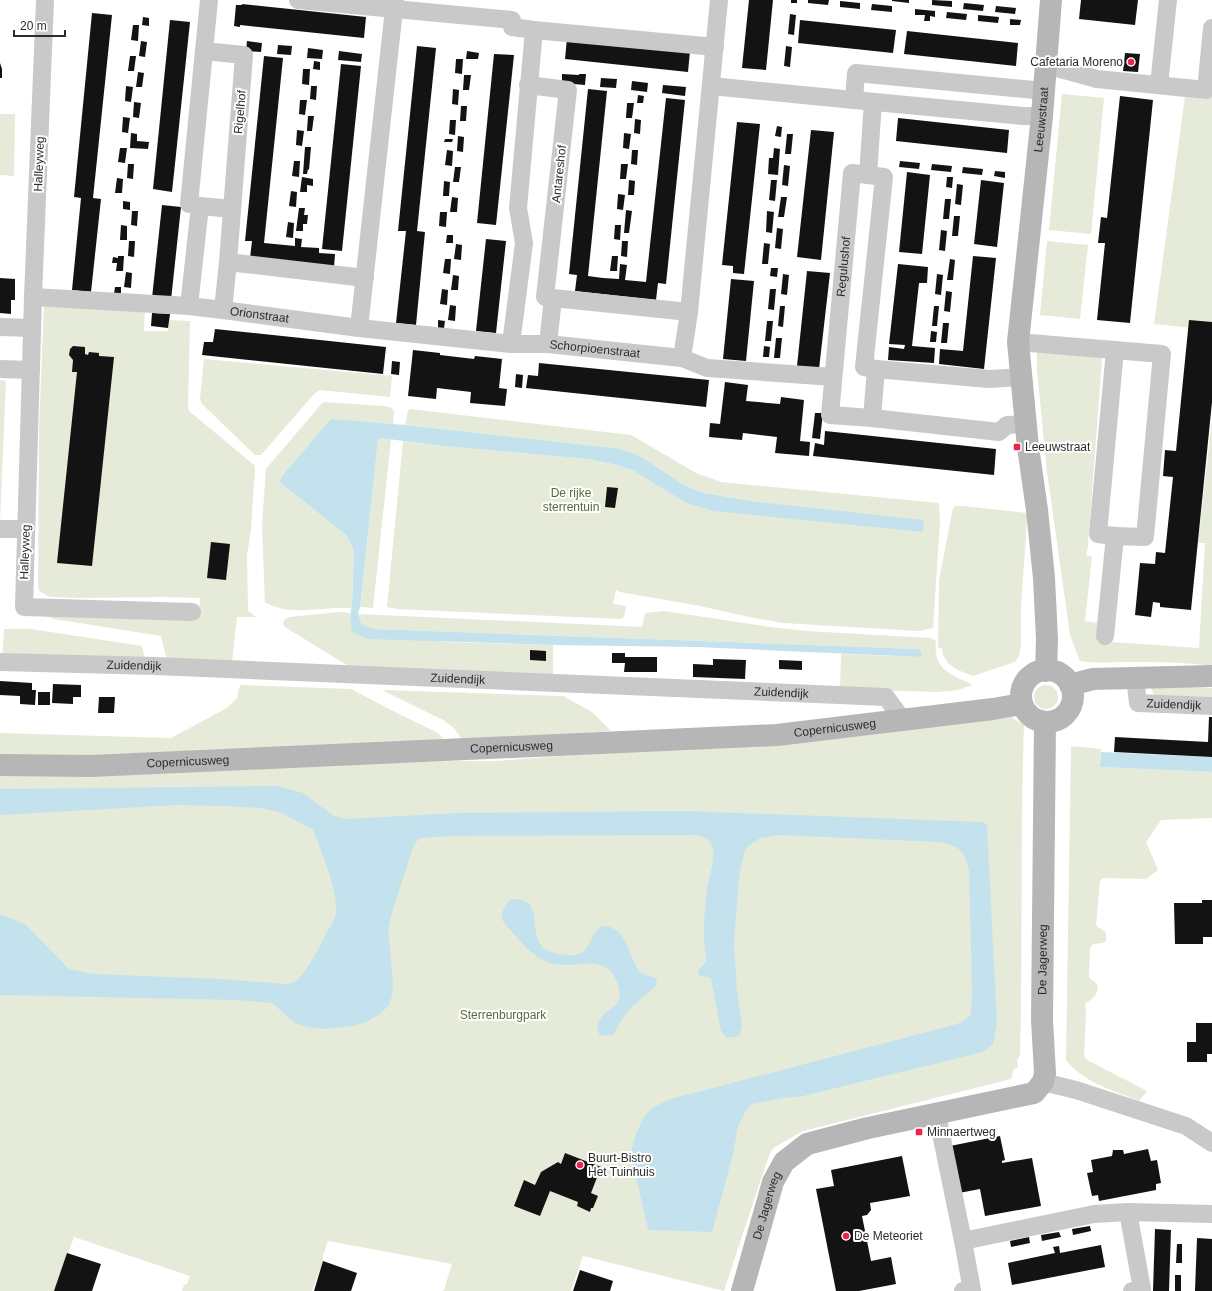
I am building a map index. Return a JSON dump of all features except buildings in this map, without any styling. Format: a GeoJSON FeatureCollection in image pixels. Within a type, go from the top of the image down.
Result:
{"type":"FeatureCollection","features":[{"type":"Feature","properties":{"kind":"street","name":"Halleyweg"},"geometry":{"type":"LineString","coordinates":[[45,0],[33,297],[24,607],[192,612]]}},
{"type":"Feature","properties":{"kind":"street"},"geometry":{"type":"LineString","coordinates":[[209,0],[189,204],[232,209]]}},
{"type":"Feature","properties":{"kind":"street"},"geometry":{"type":"LineString","coordinates":[[298,0],[394,4],[512,20],[512,27],[534,30],[715,47]]}},
{"type":"Feature","properties":{"kind":"street"},"geometry":{"type":"LineString","coordinates":[[719,0],[689,312],[682,358],[708,368],[833,377]]}},
{"type":"Feature","properties":{"kind":"street","name":"Leeuwstraat"},"geometry":{"type":"LineString","coordinates":[[1046,670],[1047,639],[1044,578],[1018,342],[1042,116],[1051,0]]}},
{"type":"Feature","properties":{"kind":"street"},"geometry":{"type":"LineString","coordinates":[[1159,85],[1168,0]]}},
{"type":"Feature","properties":{"kind":"street"},"geometry":{"type":"LineString","coordinates":[[359,328],[394,4]]}},
{"type":"Feature","properties":{"kind":"street"},"geometry":{"type":"LineString","coordinates":[[1046,65],[1097,78],[1206,90],[1212,28]]}},
{"type":"Feature","properties":{"kind":"street"},"geometry":{"type":"LineString","coordinates":[[534,30],[518,208],[524,243],[511,344],[548,344]]}},
{"type":"Feature","properties":{"kind":"street","name":"Rigelhof"},"geometry":{"type":"LineString","coordinates":[[204,51],[244,55],[228,262]]}},
{"type":"Feature","properties":{"kind":"street"},"geometry":{"type":"LineString","coordinates":[[854,100],[856,73],[1044,91]]}},
{"type":"Feature","properties":{"kind":"street","name":"Antareshof"},"geometry":{"type":"LineString","coordinates":[[528,85],[568,90],[549,298]]}},
{"type":"Feature","properties":{"kind":"street"},"geometry":{"type":"LineString","coordinates":[[711,86],[1023,116],[1042,116]]}},
{"type":"Feature","properties":{"kind":"street"},"geometry":{"type":"LineString","coordinates":[[868,175],[873,102]]}},
{"type":"Feature","properties":{"kind":"street","name":"Regulushof"},"geometry":{"type":"LineString","coordinates":[[872,418],[830,416],[852,173],[884,177],[864,367],[876,369]]}},
{"type":"Feature","properties":{"kind":"street"},"geometry":{"type":"LineString","coordinates":[[189,306],[200,206]]}},
{"type":"Feature","properties":{"kind":"street"},"geometry":{"type":"LineString","coordinates":[[228,262],[365,278]]}},
{"type":"Feature","properties":{"kind":"street","name":"Orionstraat"},"geometry":{"type":"LineString","coordinates":[[228,262],[223,310],[390,332],[511,344]]}},
{"type":"Feature","properties":{"kind":"street"},"geometry":{"type":"LineString","coordinates":[[517,294],[689,312]]}},
{"type":"Feature","properties":{"kind":"street"},"geometry":{"type":"LineString","coordinates":[[33,297],[189,306],[223,310]]}},
{"type":"Feature","properties":{"kind":"street","name":"Schorpioenstraat"},"geometry":{"type":"LineString","coordinates":[[549,298],[548,344],[682,358]]}},
{"type":"Feature","properties":{"kind":"street"},"geometry":{"type":"LineString","coordinates":[[0,327],[32,328]]}},
{"type":"Feature","properties":{"kind":"street"},"geometry":{"type":"LineString","coordinates":[[1018,342],[1115,350],[1162,354],[1145,537],[1098,534],[1115,350]]}},
{"type":"Feature","properties":{"kind":"street"},"geometry":{"type":"LineString","coordinates":[[0,369],[31,370]]}},
{"type":"Feature","properties":{"kind":"street"},"geometry":{"type":"LineString","coordinates":[[1021,377],[989,379],[876,369],[872,418],[999,432],[1007,425],[1026,424]]}},
{"type":"Feature","properties":{"kind":"street"},"geometry":{"type":"LineString","coordinates":[[0,529],[26,529]]}},
{"type":"Feature","properties":{"kind":"street"},"geometry":{"type":"LineString","coordinates":[[1105,636],[1115,536]]}},
{"type":"Feature","properties":{"kind":"street","name":"Zuidendijk"},"geometry":{"type":"LineString","coordinates":[[0,662],[171,667],[886,697],[903,720]]}},
{"type":"Feature","properties":{"kind":"street"},"geometry":{"type":"LineString","coordinates":[[1046,670],[1058,673],[1067,680],[1070,685],[1073,702],[1068,712],[1058,720],[1045,722],[1037,720],[1030,716],[1022,704],[1021,694],[1024,684],[1031,676],[1041,671],[1046,670]]}},
{"type":"Feature","properties":{"kind":"street"},"geometry":{"type":"LineString","coordinates":[[1070,685],[1093,679],[1212,676]]}},
{"type":"Feature","properties":{"kind":"street","name":"Zuidendijk"},"geometry":{"type":"LineString","coordinates":[[1135,677],[1138,703],[1212,706]]}},
{"type":"Feature","properties":{"kind":"street","name":"Copernicusweg"},"geometry":{"type":"LineString","coordinates":[[0,765],[91,766],[769,735],[903,720],[1022,704]]}},
{"type":"Feature","properties":{"kind":"street","name":"De Jagerweg"},"geometry":{"type":"LineString","coordinates":[[742,1291],[773,1182],[784,1162],[807,1144],[868,1128],[1034,1093],[1043,1082],[1045,1073],[1042,1020],[1045,722]]}},
{"type":"Feature","properties":{"kind":"street"},"geometry":{"type":"LineString","coordinates":[[1043,1082],[1076,1090],[1186,1126],[1212,1143]]}},
{"type":"Feature","properties":{"kind":"street"},"geometry":{"type":"LineString","coordinates":[[937,1114],[972,1290],[962,1291]]}},
{"type":"Feature","properties":{"kind":"street"},"geometry":{"type":"LineString","coordinates":[[963,1241],[1094,1214],[1128,1212],[1212,1214]]}},
{"type":"Feature","properties":{"kind":"street"},"geometry":{"type":"LineString","coordinates":[[1128,1212],[1142,1289],[1132,1291]]}},
{"type":"Feature","properties":{"kind":"green space"},"geometry":{"type":"Polygon","coordinates":[[[1062,94],[1104,98],[1091,234],[1049,230],[1062,94]]]}},
{"type":"Feature","properties":{"kind":"green space"},"geometry":{"type":"Polygon","coordinates":[[[1185,97],[1204,99],[1212,97],[1212,330],[1154,324],[1185,97]]]}},
{"type":"Feature","properties":{"kind":"green space"},"geometry":{"type":"Polygon","coordinates":[[[0,114],[15,114],[14,176],[0,175],[0,114]]]}},
{"type":"Feature","properties":{"kind":"green space"},"geometry":{"type":"Polygon","coordinates":[[[1047,241],[1088,245],[1080,319],[1040,315],[1047,241]]]}},
{"type":"Feature","properties":{"kind":"green space"},"geometry":{"type":"Polygon","coordinates":[[[44,304],[145,310],[144,331],[168,331],[168,320],[190,321],[189,411],[254,465],[255,469],[251,529],[247,556],[248,611],[256,617],[237,617],[231,671],[169,669],[161,636],[54,619],[43,615],[199,616],[200,598],[50,597],[39,591],[39,428],[44,304]]]}},
{"type":"Feature","properties":{"kind":"green space"},"geometry":{"type":"Polygon","coordinates":[[[1037,352],[1099,357],[1102,359],[1088,546],[1086,555],[1092,557],[1085,621],[1098,623],[1097,641],[1199,648],[1205,543],[1198,543],[1212,420],[1212,666],[1171,662],[1098,663],[1080,661],[1070,635],[1047,472],[1037,370],[1037,352]]]}},
{"type":"Feature","properties":{"kind":"green space"},"geometry":{"type":"Polygon","coordinates":[[[204,359],[392,376],[390,397],[320,390],[314,394],[261,455],[255,455],[202,404],[200,399],[204,359]]]}},
{"type":"Feature","properties":{"kind":"green space"},"geometry":{"type":"Polygon","coordinates":[[[0,380],[6,381],[0,521],[0,380]]]}},
{"type":"Feature","properties":{"kind":"green space"},"geometry":{"type":"Polygon","coordinates":[[[323,402],[385,406],[392,408],[394,412],[393,424],[331,420],[282,484],[347,536],[354,551],[352,608],[307,610],[284,609],[265,602],[262,525],[266,469],[323,402]]]}},
{"type":"Feature","properties":{"kind":"green space","name":"De rijke sterrentuin"},"geometry":{"type":"Polygon","coordinates":[[[410,409],[631,435],[696,473],[721,482],[939,503],[940,522],[933,628],[918,631],[783,623],[616,590],[613,604],[626,606],[624,617],[621,619],[397,609],[387,607],[403,441],[588,459],[617,465],[634,471],[686,503],[713,511],[758,502],[704,493],[684,485],[649,462],[614,448],[405,425],[408,411],[410,409]]]}},
{"type":"Feature","properties":{"kind":"green space"},"geometry":{"type":"Polygon","coordinates":[[[378,439],[391,439],[373,608],[360,607],[378,439]]]}},
{"type":"Feature","properties":{"kind":"green space"},"geometry":{"type":"Polygon","coordinates":[[[956,506],[1027,513],[1021,606],[1021,644],[1019,656],[1015,662],[973,676],[953,667],[945,659],[942,648],[938,648],[939,580],[953,508],[956,506]]]}},
{"type":"Feature","properties":{"kind":"green space"},"geometry":{"type":"Polygon","coordinates":[[[664,611],[806,631],[931,638],[936,641],[937,659],[943,668],[952,675],[972,685],[958,690],[938,692],[840,689],[841,654],[920,657],[919,649],[375,629],[362,625],[358,614],[642,627],[645,613],[664,611]]]}},
{"type":"Feature","properties":{"kind":"green space"},"geometry":{"type":"Polygon","coordinates":[[[340,612],[350,613],[350,626],[444,642],[553,645],[553,677],[353,669],[285,627],[283,624],[284,620],[289,617],[340,612]]]}},
{"type":"Feature","properties":{"kind":"green space"},"geometry":{"type":"Polygon","coordinates":[[[4,629],[31,629],[142,646],[147,668],[2,661],[4,629]]]}},
{"type":"Feature","properties":{"kind":"green space"},"geometry":{"type":"Polygon","coordinates":[[[240,685],[351,689],[438,733],[446,742],[163,754],[0,757],[0,733],[171,738],[227,708],[237,698],[240,685]]]}},
{"type":"Feature","properties":{"kind":"green space"},"geometry":{"type":"Polygon","coordinates":[[[1046,685],[1051,686],[1057,692],[1057,702],[1051,708],[1046,709],[1041,708],[1035,702],[1034,697],[1035,692],[1041,686],[1046,685]]]}},
{"type":"Feature","properties":{"kind":"green space"},"geometry":{"type":"Polygon","coordinates":[[[1155,686],[1212,688],[1212,697],[1154,695],[1151,688],[1155,686]]]}},
{"type":"Feature","properties":{"kind":"green space"},"geometry":{"type":"Polygon","coordinates":[[[382,690],[563,696],[592,712],[611,731],[463,741],[454,728],[443,720],[382,690]]]}},
{"type":"Feature","properties":{"kind":"green space","name":"Sterrenburgpark"},"geometry":{"type":"Polygon","coordinates":[[[1011,717],[1024,725],[1021,1013],[1020,1054],[1017,1061],[1018,1067],[1014,1069],[1011,1079],[803,1131],[775,1147],[771,1151],[762,1176],[724,1291],[583,1256],[571,1291],[442,1291],[444,1290],[452,1264],[328,1241],[323,1256],[323,1261],[312,1291],[182,1291],[190,1276],[74,1237],[55,1291],[0,1291],[0,762],[495,761],[655,749],[1011,717]]]}},
{"type":"Feature","properties":{"kind":"green space"},"geometry":{"type":"Polygon","coordinates":[[[1071,746],[1101,749],[1100,767],[1212,772],[1212,818],[1161,820],[1146,842],[1158,870],[1146,879],[1103,878],[1100,881],[1096,925],[1106,932],[1106,941],[1103,943],[1093,944],[1090,948],[1089,977],[1096,983],[1098,990],[1097,993],[1085,1004],[1084,1056],[1087,1060],[1147,1091],[1139,1101],[1100,1085],[1081,1075],[1066,1060],[1071,746]]]}},
{"type":"Feature","properties":{"kind":"water"},"geometry":{"type":"Polygon","coordinates":[[[331,419],[405,425],[614,448],[633,453],[684,485],[704,493],[758,502],[924,520],[923,532],[713,511],[686,503],[634,471],[617,465],[588,459],[444,446],[380,438],[378,440],[358,614],[362,625],[375,629],[919,649],[922,653],[920,657],[697,647],[553,645],[368,639],[352,632],[351,628],[350,618],[352,605],[354,551],[347,536],[280,481],[284,474],[331,419]]]}},
{"type":"Feature","properties":{"kind":"water"},"geometry":{"type":"Polygon","coordinates":[[[1101,752],[1212,757],[1212,772],[1100,767],[1101,752]]]}},
{"type":"Feature","properties":{"kind":"water"},"geometry":{"type":"Polygon","coordinates":[[[277,786],[303,793],[334,816],[346,819],[458,813],[685,811],[982,822],[987,825],[997,1023],[993,1044],[983,1052],[803,1096],[751,1104],[738,1126],[733,1154],[712,1232],[652,1230],[648,1229],[631,1155],[640,1125],[646,1114],[651,1109],[671,1099],[957,1024],[965,1020],[971,1014],[972,991],[969,870],[963,853],[960,850],[951,845],[939,842],[780,835],[760,838],[745,849],[739,877],[734,944],[737,991],[742,1025],[739,1036],[727,1038],[721,1031],[711,979],[699,975],[698,970],[707,961],[704,943],[704,916],[707,889],[712,868],[713,851],[709,841],[695,835],[452,836],[420,838],[414,844],[388,930],[393,980],[392,996],[389,1005],[380,1014],[368,1021],[354,1026],[324,1029],[313,1028],[296,1024],[272,1003],[238,1000],[0,995],[0,914],[25,924],[69,969],[93,974],[221,979],[285,984],[297,980],[307,968],[317,951],[335,918],[336,909],[333,886],[313,830],[280,812],[259,808],[224,806],[177,805],[0,815],[0,789],[277,786]]]}},
{"type":"Feature","properties":{"kind":"water"},"geometry":{"type":"Polygon","coordinates":[[[512,899],[523,900],[529,904],[533,911],[537,935],[540,943],[545,949],[555,953],[568,955],[581,953],[588,946],[596,931],[604,926],[610,927],[616,930],[625,941],[640,972],[657,979],[656,986],[626,1013],[614,1035],[603,1036],[599,1034],[597,1026],[603,1015],[616,1004],[620,998],[619,988],[610,970],[597,964],[557,965],[542,960],[536,956],[504,923],[502,913],[512,899]]]}},
{"type":"Feature","properties":{"kind":"place","name":"Cafetaria Moreno"},"geometry":{"type":"Point","coordinates":[1131,62]}},
{"type":"Feature","properties":{"kind":"place","name":"Leeuwstraat"},"geometry":{"type":"Point","coordinates":[1017,447]}},
{"type":"Feature","properties":{"kind":"place","name":"Minnaertweg"},"geometry":{"type":"Point","coordinates":[919,1132]}},
{"type":"Feature","properties":{"kind":"place","name":"Buurt-Bistro Het Tuinhuis"},"geometry":{"type":"Point","coordinates":[580,1165]}},
{"type":"Feature","properties":{"kind":"place","name":"De Meteoriet"},"geometry":{"type":"Point","coordinates":[846,1236]}}]}
